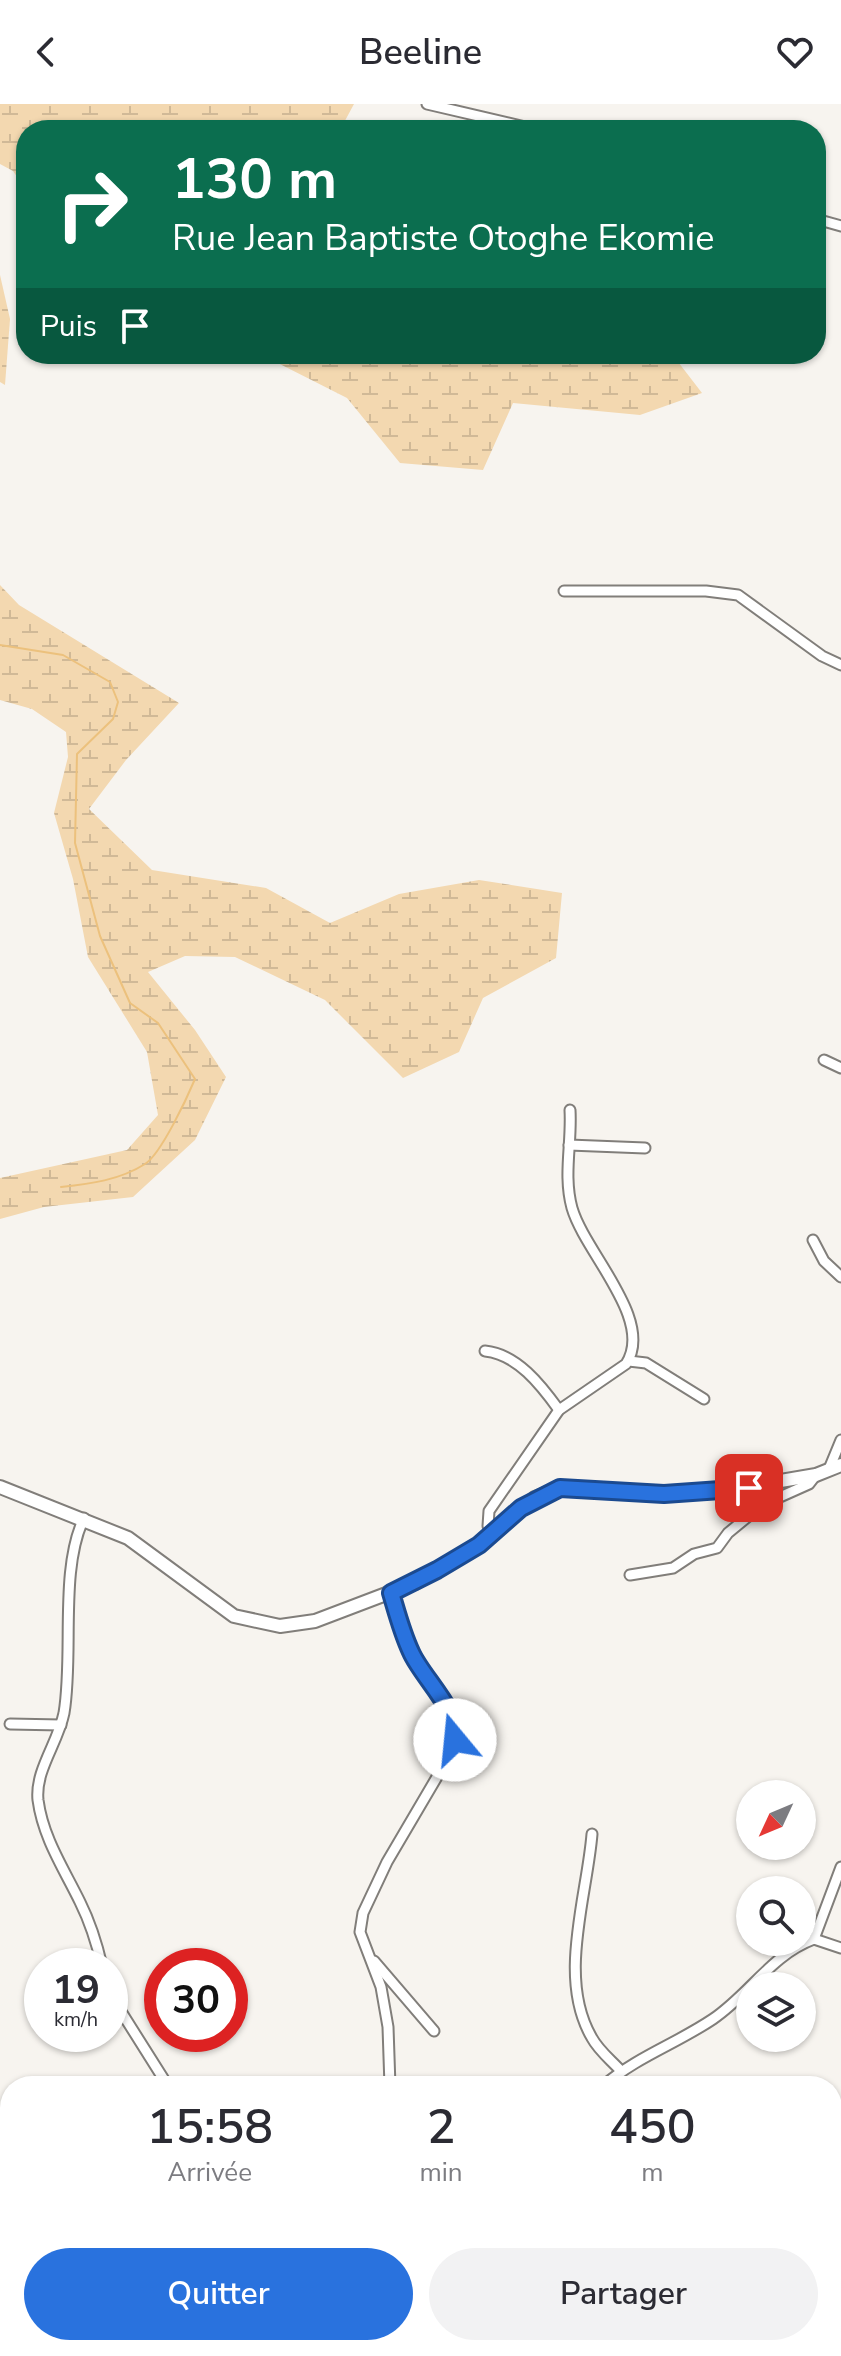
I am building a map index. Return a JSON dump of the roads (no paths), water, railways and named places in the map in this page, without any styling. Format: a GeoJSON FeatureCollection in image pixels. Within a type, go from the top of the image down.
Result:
{"type":"FeatureCollection","features":[{"type":"Feature","properties":{"kind":"street"},"geometry":{"type":"LineString","coordinates":[[427,104],[495,120]]}},
{"type":"Feature","properties":{"kind":"street"},"geometry":{"type":"LineString","coordinates":[[564,591],[706,591],[738,595],[822,656],[841,665]]}},
{"type":"Feature","properties":{"kind":"street"},"geometry":{"type":"LineString","coordinates":[[824,1060],[841,1068]]}},
{"type":"Feature","properties":{"kind":"street"},"geometry":{"type":"LineString","coordinates":[[570,1110],[566,1181],[584,1240],[625,1300],[632,1325],[629,1361]]}},
{"type":"Feature","properties":{"kind":"street"},"geometry":{"type":"LineString","coordinates":[[569,1145],[645,1148]]}},
{"type":"Feature","properties":{"kind":"street"},"geometry":{"type":"LineString","coordinates":[[813,1240],[824,1261],[841,1277]]}},
{"type":"Feature","properties":{"kind":"street"},"geometry":{"type":"LineString","coordinates":[[485,1351],[507,1356],[534,1379],[559,1410]]}},
{"type":"Feature","properties":{"kind":"street"},"geometry":{"type":"LineString","coordinates":[[493,1533],[488,1518],[495,1499],[559,1410],[629,1361],[646,1363],[704,1399]]}},
{"type":"Feature","properties":{"kind":"street"},"geometry":{"type":"LineString","coordinates":[[0,1487],[84,1518],[146,1549],[219,1607],[265,1626],[306,1623],[391,1593],[437,1570],[493,1533],[528,1503],[560,1488],[664,1494],[749,1488],[816,1475],[836,1466],[841,1440]]}},
{"type":"Feature","properties":{"kind":"street"},"geometry":{"type":"LineString","coordinates":[[630,1575],[673,1568],[694,1554],[717,1548],[728,1533],[762,1505],[809,1484],[816,1475]]}},
{"type":"Feature","properties":{"kind":"street"},"geometry":{"type":"LineString","coordinates":[[84,1518],[73,1554],[67,1693],[61,1725],[42,1770],[38,1797],[44,1827],[81,1903],[96,1948]]}},
{"type":"Feature","properties":{"kind":"street"},"geometry":{"type":"LineString","coordinates":[[389,2076],[384,2007],[360,1932],[363,1913],[387,1862],[444,1765],[457,1732],[453,1717],[411,1653],[391,1593]]}},
{"type":"Feature","properties":{"kind":"street"},"geometry":{"type":"LineString","coordinates":[[10,1724],[61,1725]]}},
{"type":"Feature","properties":{"kind":"street"},"geometry":{"type":"LineString","coordinates":[[592,1834],[576,1946],[577,1987],[590,2035],[621,2071]]}},
{"type":"Feature","properties":{"kind":"street"},"geometry":{"type":"LineString","coordinates":[[816,1934],[841,1867]]}},
{"type":"Feature","properties":{"kind":"street"},"geometry":{"type":"LineString","coordinates":[[816,1940],[841,1948]]}},
{"type":"Feature","properties":{"kind":"street"},"geometry":{"type":"LineString","coordinates":[[366,1952],[434,2031]]}},
{"type":"Feature","properties":{"kind":"street"},"geometry":{"type":"LineString","coordinates":[[615,2076],[713,2019],[774,1962],[784,1956]]}},
{"type":"Feature","properties":{"kind":"street"},"geometry":{"type":"LineString","coordinates":[[128,2023],[162,2076]]}},
{"type":"Feature","properties":{"kind":"waterway"},"geometry":{"type":"LineString","coordinates":[[0,645],[63,655],[110,682],[118,702],[113,719],[77,754],[75,843],[100,936],[130,1003],[158,1023],[195,1079],[166,1138],[145,1164],[115,1178],[61,1187]]}}]}
